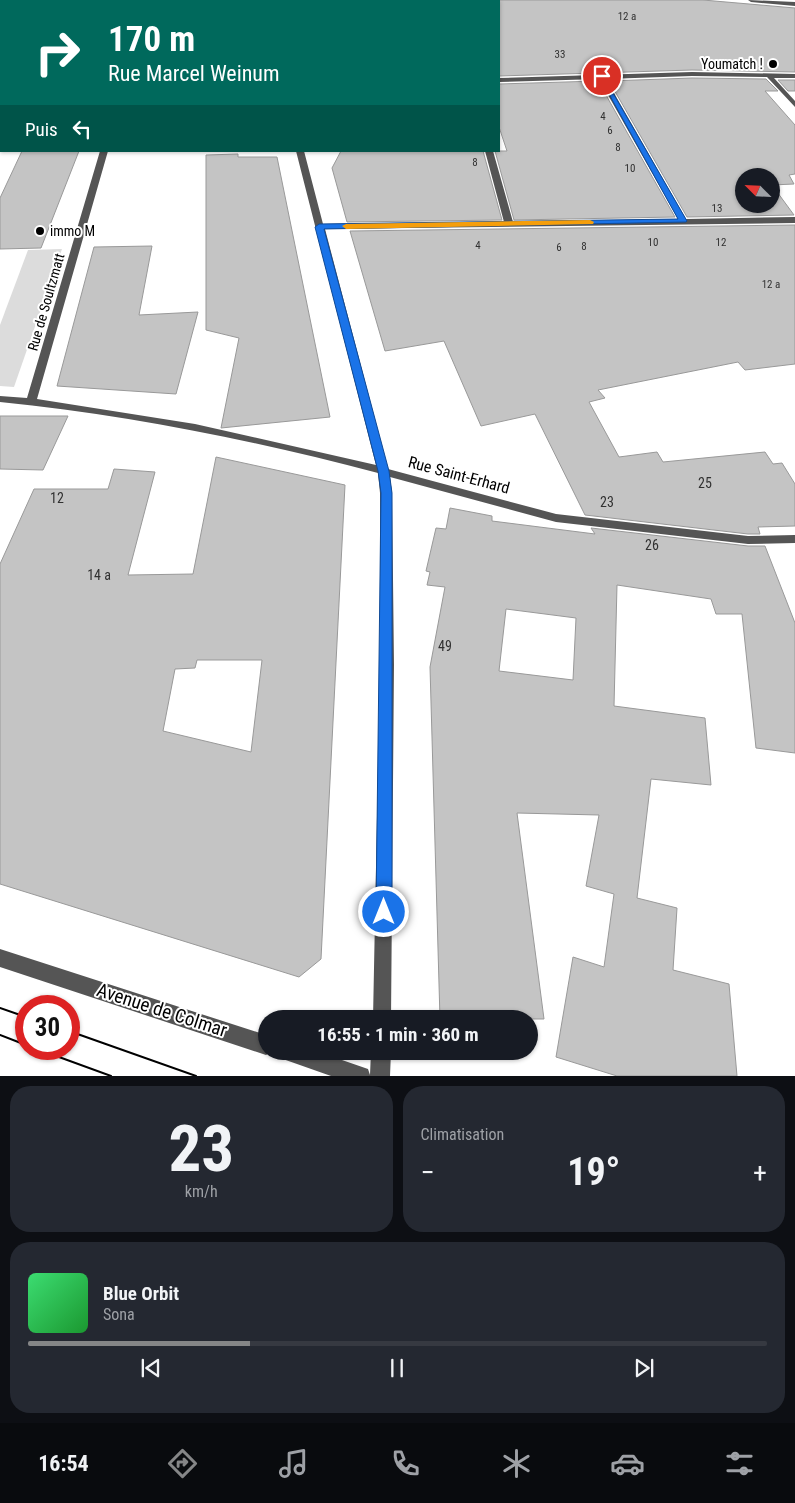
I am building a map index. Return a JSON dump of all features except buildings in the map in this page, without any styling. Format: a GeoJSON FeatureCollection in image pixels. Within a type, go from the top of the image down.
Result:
{"type":"FeatureCollection","features":[{"type":"Feature","properties":{"kind":"street"},"geometry":{"type":"LineString","coordinates":[[751,0],[795,4]]}},
{"type":"Feature","properties":{"kind":"street"},"geometry":{"type":"LineString","coordinates":[[768,75],[795,106]]}},
{"type":"Feature","properties":{"kind":"street"},"geometry":{"type":"LineString","coordinates":[[500,80],[602,76],[795,76]]}},
{"type":"Feature","properties":{"kind":"street"},"geometry":{"type":"LineString","coordinates":[[602,76],[683,221]]}},
{"type":"Feature","properties":{"kind":"street","name":"Rue de Soultzmatt"},"geometry":{"type":"LineString","coordinates":[[31,402],[104,152]]}},
{"type":"Feature","properties":{"kind":"street"},"geometry":{"type":"LineString","coordinates":[[300,152],[384,471],[386,493],[387,665],[382,1010]]}},
{"type":"Feature","properties":{"kind":"street"},"geometry":{"type":"LineString","coordinates":[[489,152],[509,224]]}},
{"type":"Feature","properties":{"kind":"street"},"geometry":{"type":"LineString","coordinates":[[319,227],[795,220]]}},
{"type":"Feature","properties":{"kind":"street","name":"Rue Saint-Erhard"},"geometry":{"type":"LineString","coordinates":[[0,399],[195,427],[384,471],[556,518],[748,540],[795,539]]}},
{"type":"Feature","properties":{"kind":"street","name":"Avenue de Colmar"},"geometry":{"type":"LineString","coordinates":[[0,958],[258,1042]]}},
{"type":"Feature","properties":{"kind":"street"},"geometry":{"type":"LineString","coordinates":[[313,1060],[361,1076]]}},
{"type":"Feature","properties":{"kind":"street"},"geometry":{"type":"LineString","coordinates":[[380,1076],[381,1060]]}},
{"type":"Feature","properties":{"kind":"shaded area"},"geometry":{"type":"Polygon","coordinates":[[[62,249],[14,387],[0,386],[0,325],[28,250],[62,249]]]}},
{"type":"Feature","properties":{"kind":"tram line"},"geometry":{"type":"LineString","coordinates":[[0,1008],[15,1013]]}},
{"type":"Feature","properties":{"kind":"tram line"},"geometry":{"type":"LineString","coordinates":[[0,1035],[15,1041]]}},
{"type":"Feature","properties":{"kind":"tram line"},"geometry":{"type":"LineString","coordinates":[[80,1035],[196,1076]]}},
{"type":"Feature","properties":{"kind":"tram line"},"geometry":{"type":"LineString","coordinates":[[67,1060],[111,1076]]}},
{"type":"Feature","properties":{"kind":"slow traffic"},"geometry":{"type":"LineString","coordinates":[[346,226],[590,222]]}},
{"type":"Feature","properties":{"kind":"place","name":"Youmatch !"},"geometry":{"type":"Point","coordinates":[773,64]}},
{"type":"Feature","properties":{"kind":"place","name":"immo M"},"geometry":{"type":"Point","coordinates":[40,231]}},
{"type":"Feature","properties":{"kind":"route"},"geometry":{"type":"LineString","coordinates":[[384,912],[387,665],[386,493],[384,471],[319,227],[683,221],[602,76]]}}]}
